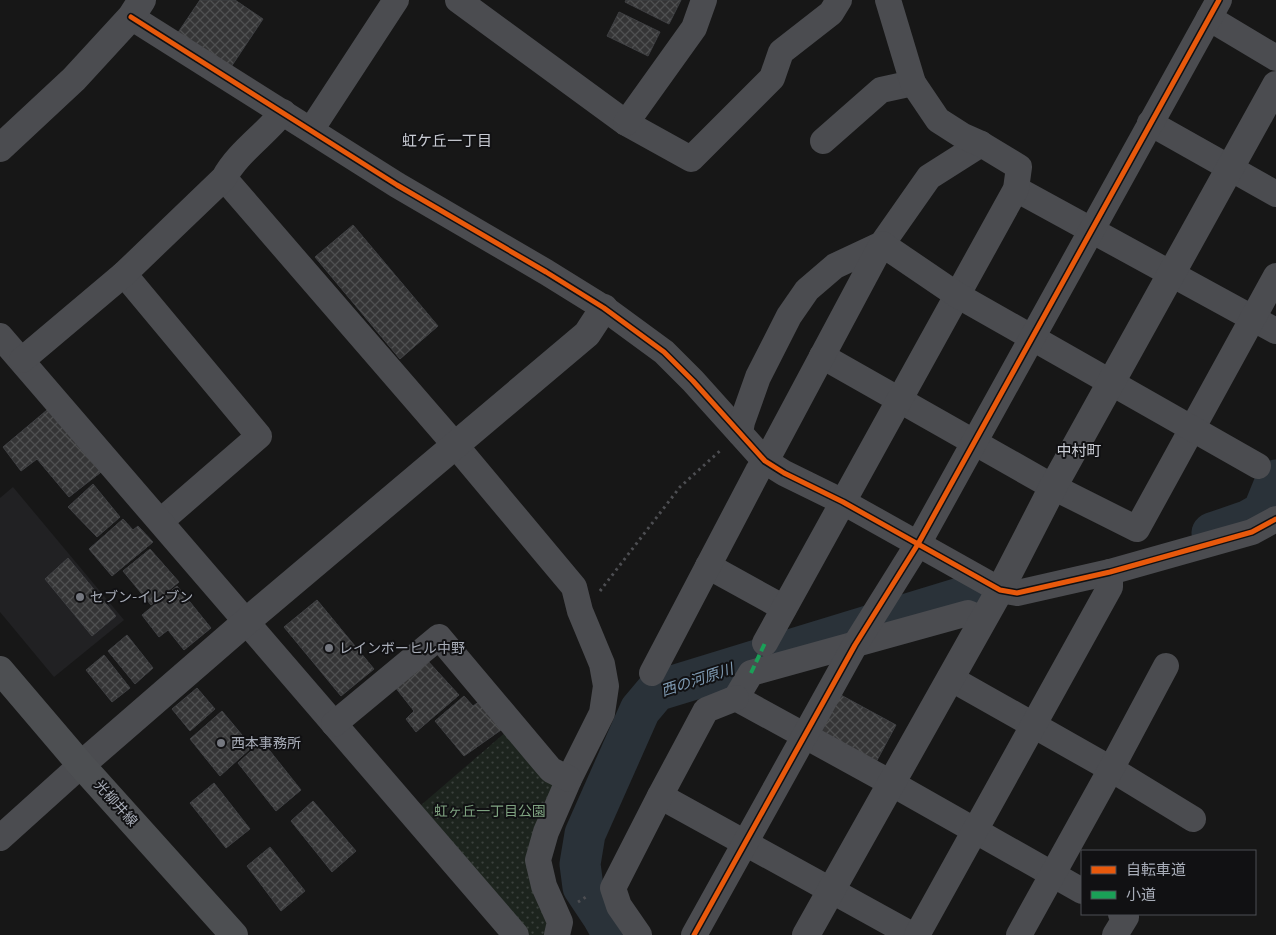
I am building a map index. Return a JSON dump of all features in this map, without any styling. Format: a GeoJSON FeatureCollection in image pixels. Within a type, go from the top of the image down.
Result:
{"type":"FeatureCollection","features":[{"type":"Feature","properties":{"kind":"main road","name":"光柳井線"},"geometry":{"type":"LineString","coordinates":[[0,670],[81,765],[234,935]]}},
{"type":"Feature","properties":{"kind":"street"},"geometry":{"type":"LineString","coordinates":[[311,130],[396,0]]}},
{"type":"Feature","properties":{"kind":"street"},"geometry":{"type":"LineString","coordinates":[[458,0],[626,123],[691,159],[772,78],[781,52],[831,13],[839,0]]}},
{"type":"Feature","properties":{"kind":"street"},"geometry":{"type":"LineString","coordinates":[[626,123],[694,28],[704,0]]}},
{"type":"Feature","properties":{"kind":"street"},"geometry":{"type":"LineString","coordinates":[[765,643],[1016,189],[1019,167],[938,120],[913,83],[888,0]]}},
{"type":"Feature","properties":{"kind":"street"},"geometry":{"type":"LineString","coordinates":[[0,148],[74,80],[136,8],[311,130],[397,185],[604,308],[664,352],[765,461],[784,473],[843,502],[1000,590],[1017,593],[1110,572],[1252,532],[1276,519]]}},
{"type":"Feature","properties":{"kind":"street"},"geometry":{"type":"LineString","coordinates":[[694,935],[855,644],[918,544],[973,441],[1214,9],[1276,58]]}},
{"type":"Feature","properties":{"kind":"street"},"geometry":{"type":"LineString","coordinates":[[823,141],[881,90],[913,83]]}},
{"type":"Feature","properties":{"kind":"street"},"geometry":{"type":"LineString","coordinates":[[806,935],[1000,590],[1053,487],[1276,85]]}},
{"type":"Feature","properties":{"kind":"street"},"geometry":{"type":"LineString","coordinates":[[22,360],[124,274],[224,178],[230,166],[283,112]]}},
{"type":"Feature","properties":{"kind":"street"},"geometry":{"type":"LineString","coordinates":[[1150,123],[1276,194]]}},
{"type":"Feature","properties":{"kind":"street"},"geometry":{"type":"LineString","coordinates":[[652,673],[758,472],[882,244],[929,177],[981,144]]}},
{"type":"Feature","properties":{"kind":"street"},"geometry":{"type":"LineString","coordinates":[[224,178],[456,446],[574,587],[580,611],[602,664],[606,686],[602,713],[569,779],[546,832],[538,860],[544,886],[560,922],[557,935]]}},
{"type":"Feature","properties":{"kind":"street"},"geometry":{"type":"LineString","coordinates":[[1016,189],[1276,331]]}},
{"type":"Feature","properties":{"kind":"street"},"geometry":{"type":"LineString","coordinates":[[882,244],[958,295],[1258,466]]}},
{"type":"Feature","properties":{"kind":"street"},"geometry":{"type":"LineString","coordinates":[[740,433],[758,377],[789,316],[807,290],[834,266],[882,244]]}},
{"type":"Feature","properties":{"kind":"street"},"geometry":{"type":"LineString","coordinates":[[124,274],[259,436],[161,521]]}},
{"type":"Feature","properties":{"kind":"street"},"geometry":{"type":"LineString","coordinates":[[822,356],[1053,487],[1137,529],[1276,276]]}},
{"type":"Feature","properties":{"kind":"street"},"geometry":{"type":"LineString","coordinates":[[0,838],[247,621],[588,334],[604,308]]}},
{"type":"Feature","properties":{"kind":"street"},"geometry":{"type":"LineString","coordinates":[[0,336],[516,935]]}},
{"type":"Feature","properties":{"kind":"street"},"geometry":{"type":"LineString","coordinates":[[708,566],[784,608]]}},
{"type":"Feature","properties":{"kind":"street"},"geometry":{"type":"LineString","coordinates":[[917,935],[1110,586],[1110,572]]}},
{"type":"Feature","properties":{"kind":"street"},"geometry":{"type":"LineString","coordinates":[[638,935],[619,906],[613,888],[706,710],[736,698],[751,673],[968,613],[983,619]]}},
{"type":"Feature","properties":{"kind":"street"},"geometry":{"type":"LineString","coordinates":[[334,724],[439,637],[551,770],[569,779]]}},
{"type":"Feature","properties":{"kind":"street"},"geometry":{"type":"LineString","coordinates":[[1019,935],[1112,769],[1166,666]]}},
{"type":"Feature","properties":{"kind":"street"},"geometry":{"type":"LineString","coordinates":[[950,678],[1112,769],[1193,819]]}},
{"type":"Feature","properties":{"kind":"street"},"geometry":{"type":"LineString","coordinates":[[736,698],[1081,890]]}},
{"type":"Feature","properties":{"kind":"street"},"geometry":{"type":"LineString","coordinates":[[660,796],[912,935]]}},
{"type":"Feature","properties":{"kind":"street"},"geometry":{"type":"LineString","coordinates":[[1115,935],[1126,917],[1123,915]]}},
{"type":"Feature","properties":{"kind":"shaded area"},"geometry":{"type":"Polygon","coordinates":[[[13,487],[124,620],[54,677],[0,612],[0,498],[13,487]]]}},
{"type":"Feature","properties":{"kind":"green space","name":"虹ヶ丘一丁目公園"},"geometry":{"type":"Polygon","coordinates":[[[507,731],[555,785],[535,836],[552,929],[547,935],[528,935],[420,806],[507,731]]]}},
{"type":"Feature","properties":{"kind":"building"},"geometry":{"type":"Polygon","coordinates":[[[200,0],[235,0],[263,19],[229,70],[177,34],[200,0]]]}},
{"type":"Feature","properties":{"kind":"building"},"geometry":{"type":"Polygon","coordinates":[[[626,0],[681,0],[669,24],[625,2],[626,0]]]}},
{"type":"Feature","properties":{"kind":"building"},"geometry":{"type":"Polygon","coordinates":[[[619,12],[660,32],[648,56],[607,36],[619,12]]]}},
{"type":"Feature","properties":{"kind":"building"},"geometry":{"type":"Polygon","coordinates":[[[353,225],[438,326],[400,359],[315,257],[353,225]]]}},
{"type":"Feature","properties":{"kind":"building"},"geometry":{"type":"Polygon","coordinates":[[[53,405],[105,469],[69,497],[37,459],[21,471],[3,447],[53,405]]]}},
{"type":"Feature","properties":{"kind":"building"},"geometry":{"type":"Polygon","coordinates":[[[93,484],[120,517],[97,537],[68,507],[93,484]]]}},
{"type":"Feature","properties":{"kind":"building"},"geometry":{"type":"Polygon","coordinates":[[[123,519],[133,530],[138,526],[153,542],[112,576],[89,549],[123,519]]]}},
{"type":"Feature","properties":{"kind":"building"},"geometry":{"type":"Polygon","coordinates":[[[150,549],[179,582],[151,605],[123,571],[150,549]]]}},
{"type":"Feature","properties":{"kind":"building","name":"セブン-イレブン"},"geometry":{"type":"Polygon","coordinates":[[[68,558],[116,616],[92,636],[45,579],[68,558]]]}},
{"type":"Feature","properties":{"kind":"building"},"geometry":{"type":"Polygon","coordinates":[[[177,586],[211,628],[184,650],[168,630],[159,637],[142,615],[177,586]]]}},
{"type":"Feature","properties":{"kind":"building","name":"レインボーヒル中野"},"geometry":{"type":"Polygon","coordinates":[[[317,600],[374,669],[341,696],[284,627],[317,600]]]}},
{"type":"Feature","properties":{"kind":"building"},"geometry":{"type":"Polygon","coordinates":[[[127,635],[153,668],[135,684],[108,651],[127,635]]]}},
{"type":"Feature","properties":{"kind":"building"},"geometry":{"type":"Polygon","coordinates":[[[104,655],[130,688],[112,702],[86,670],[104,655]]]}},
{"type":"Feature","properties":{"kind":"building"},"geometry":{"type":"Polygon","coordinates":[[[426,659],[459,695],[416,732],[406,719],[414,711],[395,687],[426,659]]]}},
{"type":"Feature","properties":{"kind":"building"},"geometry":{"type":"Polygon","coordinates":[[[197,688],[215,709],[190,731],[172,709],[197,688]]]}},
{"type":"Feature","properties":{"kind":"building"},"geometry":{"type":"Polygon","coordinates":[[[839,694],[896,725],[875,764],[818,734],[839,694]]]}},
{"type":"Feature","properties":{"kind":"building"},"geometry":{"type":"Polygon","coordinates":[[[464,696],[473,706],[480,701],[501,730],[464,756],[435,721],[464,696]]]}},
{"type":"Feature","properties":{"kind":"building","name":"西本事務所"},"geometry":{"type":"Polygon","coordinates":[[[222,711],[252,747],[220,776],[190,739],[222,711]]]}},
{"type":"Feature","properties":{"kind":"building"},"geometry":{"type":"Polygon","coordinates":[[[262,741],[301,790],[276,811],[238,763],[262,741]]]}},
{"type":"Feature","properties":{"kind":"building"},"geometry":{"type":"Polygon","coordinates":[[[214,783],[250,829],[226,848],[190,803],[214,783]]]}},
{"type":"Feature","properties":{"kind":"building"},"geometry":{"type":"Polygon","coordinates":[[[313,801],[356,851],[332,872],[291,821],[313,801]]]}},
{"type":"Feature","properties":{"kind":"building"},"geometry":{"type":"Polygon","coordinates":[[[270,847],[305,891],[281,911],[247,866],[270,847]]]}},
{"type":"Feature","properties":{"kind":"waterway","name":"西の河原川"},"geometry":{"type":"LineString","coordinates":[[1212,533],[1247,521],[1263,512],[1276,480]]}},
{"type":"Feature","properties":{"kind":"waterway","name":"西の河原川"},"geometry":{"type":"LineString","coordinates":[[613,935],[583,887],[580,864],[585,834],[640,710],[656,691],[966,596]]}},
{"type":"Feature","properties":{"kind":"marked path"},"geometry":{"type":"LineString","coordinates":[[751,673],[765,643]]}},
{"type":"Feature","properties":{"kind":"cycle path"},"geometry":{"type":"LineString","coordinates":[[694,935],[855,645],[918,544],[1219,0]]}},
{"type":"Feature","properties":{"kind":"cycle path"},"geometry":{"type":"LineString","coordinates":[[131,17],[397,185],[604,308],[664,352],[693,381],[765,461],[784,473],[843,502],[1000,590],[1017,593],[1110,572],[1252,532],[1276,519]]}},
{"type":"Feature","properties":{"kind":"place","name":"セブン-イレブン"},"geometry":{"type":"Point","coordinates":[80,597]}},
{"type":"Feature","properties":{"kind":"place","name":"レインボーヒル中野"},"geometry":{"type":"Point","coordinates":[329,648]}},
{"type":"Feature","properties":{"kind":"place","name":"西本事務所"},"geometry":{"type":"Point","coordinates":[221,743]}},
{"type":"Feature","properties":{"kind":"district","name":"虹ケ丘一丁目"},"geometry":{"type":"Point","coordinates":[447,141]}},
{"type":"Feature","properties":{"kind":"district","name":"中村町"},"geometry":{"type":"Point","coordinates":[1079,451]}}]}
